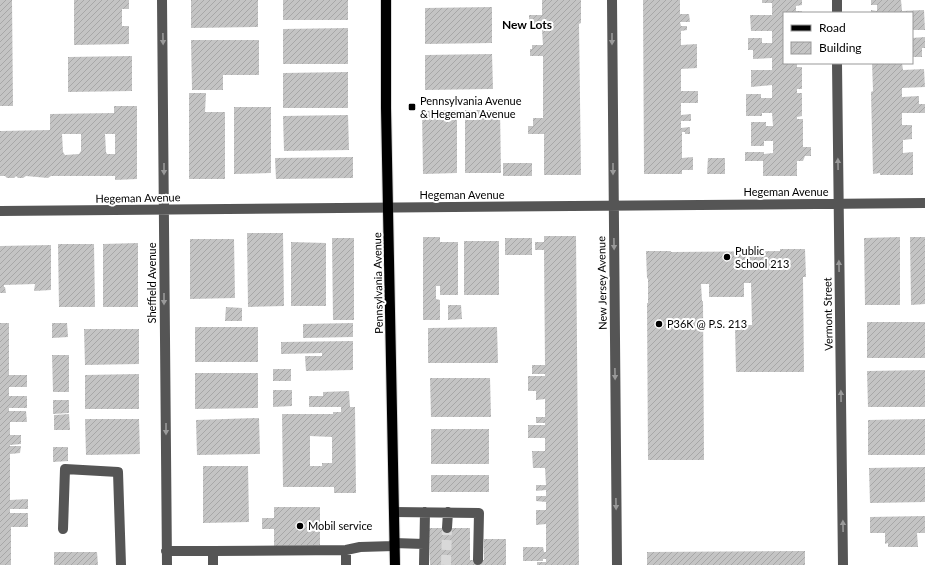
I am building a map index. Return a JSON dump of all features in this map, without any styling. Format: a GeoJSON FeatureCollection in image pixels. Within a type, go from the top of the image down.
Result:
{"type":"FeatureCollection","features":[{"type":"Feature","properties":{"kind":"main road","name":"Pennsylvania Avenue"},"geometry":{"type":"LineString","coordinates":[[386,0],[386,108],[395,565]]}},
{"type":"Feature","properties":{"kind":"street","name":"Sheffield Avenue"},"geometry":{"type":"LineString","coordinates":[[162,0],[167,565]]}},
{"type":"Feature","properties":{"kind":"street","name":"New Jersey Avenue"},"geometry":{"type":"LineString","coordinates":[[612,0],[617,565]]}},
{"type":"Feature","properties":{"kind":"street"},"geometry":{"type":"LineString","coordinates":[[837,0],[837,12]]}},
{"type":"Feature","properties":{"kind":"street","name":"Vermont Street"},"geometry":{"type":"LineString","coordinates":[[837,64],[843,565]]}},
{"type":"Feature","properties":{"kind":"street","name":"Hegeman Avenue"},"geometry":{"type":"LineString","coordinates":[[0,211],[925,203]]}},
{"type":"Feature","properties":{"kind":"street"},"geometry":{"type":"LineString","coordinates":[[63,529],[65,469],[118,472],[121,565]]}},
{"type":"Feature","properties":{"kind":"street"},"geometry":{"type":"LineString","coordinates":[[394,512],[479,513],[478,560]]}},
{"type":"Feature","properties":{"kind":"street"},"geometry":{"type":"LineString","coordinates":[[424,565],[425,512]]}},
{"type":"Feature","properties":{"kind":"street"},"geometry":{"type":"LineString","coordinates":[[447,528],[448,512]]}},
{"type":"Feature","properties":{"kind":"street"},"geometry":{"type":"LineString","coordinates":[[166,551],[346,550],[360,547],[394,544],[424,544]]}},
{"type":"Feature","properties":{"kind":"street"},"geometry":{"type":"LineString","coordinates":[[346,550],[346,565]]}},
{"type":"Feature","properties":{"kind":"street"},"geometry":{"type":"LineString","coordinates":[[212,565],[213,551]]}},
{"type":"Feature","properties":{"kind":"building"},"geometry":{"type":"Polygon","coordinates":[[[0,0],[12,0],[13,106],[0,106],[0,0]]]}},
{"type":"Feature","properties":{"kind":"building"},"geometry":{"type":"Polygon","coordinates":[[[74,0],[129,0],[129,9],[122,9],[122,26],[129,26],[129,44],[74,45],[74,0]]]}},
{"type":"Feature","properties":{"kind":"building"},"geometry":{"type":"Polygon","coordinates":[[[191,0],[258,0],[258,27],[191,28],[191,0]]]}},
{"type":"Feature","properties":{"kind":"building"},"geometry":{"type":"Polygon","coordinates":[[[283,0],[348,0],[348,20],[283,20],[283,0]]]}},
{"type":"Feature","properties":{"kind":"building"},"geometry":{"type":"Polygon","coordinates":[[[542,0],[581,0],[581,23],[579,24],[581,175],[544,175],[544,134],[528,134],[528,126],[533,126],[533,118],[543,118],[543,56],[530,56],[530,49],[532,49],[532,45],[543,45],[542,30],[531,30],[531,24],[529,24],[529,15],[542,15],[542,0]]]}},
{"type":"Feature","properties":{"kind":"building"},"geometry":{"type":"Polygon","coordinates":[[[643,0],[680,0],[680,14],[689,14],[690,22],[680,22],[681,26],[687,26],[687,30],[681,31],[681,45],[697,44],[697,68],[681,69],[681,91],[698,91],[698,103],[681,103],[681,115],[691,114],[691,121],[681,121],[681,128],[690,127],[690,134],[685,134],[685,132],[682,132],[682,158],[693,157],[693,170],[682,170],[682,174],[644,174],[643,0]]]}},
{"type":"Feature","properties":{"kind":"building"},"geometry":{"type":"Polygon","coordinates":[[[762,0],[802,0],[802,5],[796,6],[796,11],[802,12],[783,12],[783,64],[797,64],[797,67],[802,67],[802,89],[797,89],[797,93],[802,93],[802,116],[797,117],[797,119],[803,119],[803,147],[811,147],[811,156],[805,156],[803,161],[797,161],[797,176],[763,176],[763,161],[745,161],[745,152],[764,152],[764,154],[773,153],[773,141],[764,141],[764,146],[751,146],[751,122],[766,122],[766,126],[773,126],[772,113],[762,113],[762,116],[746,116],[746,94],[761,94],[761,98],[772,98],[772,85],[751,87],[751,70],[772,70],[772,58],[753,59],[753,50],[748,50],[748,38],[762,38],[762,43],[772,43],[772,31],[751,31],[750,15],[772,15],[772,3],[762,3],[762,0]]]}},
{"type":"Feature","properties":{"kind":"building"},"geometry":{"type":"Polygon","coordinates":[[[871,0],[901,0],[902,11],[924,10],[925,30],[913,30],[913,12],[871,12],[871,10],[877,11],[877,5],[871,5],[871,0]]]}},
{"type":"Feature","properties":{"kind":"building"},"geometry":{"type":"Polygon","coordinates":[[[492,7],[492,43],[425,44],[425,8],[492,7]]]}},
{"type":"Feature","properties":{"kind":"building"},"geometry":{"type":"Polygon","coordinates":[[[348,28],[348,64],[283,64],[283,29],[348,28]]]}},
{"type":"Feature","properties":{"kind":"building"},"geometry":{"type":"Polygon","coordinates":[[[925,37],[925,48],[922,48],[922,57],[913,57],[913,38],[925,37]]]}},
{"type":"Feature","properties":{"kind":"building"},"geometry":{"type":"Polygon","coordinates":[[[191,40],[259,40],[259,75],[223,75],[223,90],[192,90],[191,40]]]}},
{"type":"Feature","properties":{"kind":"building"},"geometry":{"type":"Polygon","coordinates":[[[492,54],[493,89],[425,90],[425,55],[492,54]]]}},
{"type":"Feature","properties":{"kind":"building"},"geometry":{"type":"Polygon","coordinates":[[[132,56],[132,91],[68,92],[68,57],[132,56]]]}},
{"type":"Feature","properties":{"kind":"building"},"geometry":{"type":"Polygon","coordinates":[[[872,64],[902,64],[903,70],[924,69],[925,87],[902,88],[902,97],[919,96],[919,104],[925,104],[925,113],[902,113],[902,125],[912,125],[912,139],[903,140],[903,153],[913,152],[913,175],[873,174],[871,92],[873,91],[872,64]]]}},
{"type":"Feature","properties":{"kind":"building"},"geometry":{"type":"Polygon","coordinates":[[[348,72],[348,108],[283,108],[283,73],[348,72]]]}},
{"type":"Feature","properties":{"kind":"building"},"geometry":{"type":"Polygon","coordinates":[[[189,93],[206,93],[205,112],[225,112],[225,179],[189,179],[189,93]]]}},
{"type":"Feature","properties":{"kind":"building"},"geometry":{"type":"Polygon","coordinates":[[[114,106],[137,106],[137,179],[115,180],[115,176],[51,176],[48,178],[26,176],[23,178],[18,178],[16,176],[14,178],[7,178],[5,176],[0,176],[0,131],[50,130],[50,114],[114,113],[114,106]],[[62,134],[63,152],[65,155],[79,154],[81,151],[81,134],[62,134]],[[105,134],[107,154],[115,154],[115,134],[105,134]]]}},
{"type":"Feature","properties":{"kind":"building"},"geometry":{"type":"Polygon","coordinates":[[[234,107],[271,107],[271,173],[234,174],[234,107]]]}},
{"type":"Feature","properties":{"kind":"building"},"geometry":{"type":"Polygon","coordinates":[[[457,110],[457,173],[423,174],[422,111],[457,110]]]}},
{"type":"Feature","properties":{"kind":"building"},"geometry":{"type":"Polygon","coordinates":[[[465,110],[500,110],[501,173],[465,173],[465,110]]]}},
{"type":"Feature","properties":{"kind":"building"},"geometry":{"type":"Polygon","coordinates":[[[348,115],[349,150],[284,151],[283,116],[348,115]]]}},
{"type":"Feature","properties":{"kind":"building"},"geometry":{"type":"Polygon","coordinates":[[[353,157],[353,178],[276,179],[275,158],[353,157]]]}},
{"type":"Feature","properties":{"kind":"building"},"geometry":{"type":"Polygon","coordinates":[[[708,158],[725,158],[725,174],[707,174],[708,158]]]}},
{"type":"Feature","properties":{"kind":"building"},"geometry":{"type":"Polygon","coordinates":[[[503,163],[532,163],[532,176],[503,176],[503,163]]]}},
{"type":"Feature","properties":{"kind":"building"},"geometry":{"type":"Polygon","coordinates":[[[247,233],[283,233],[284,306],[248,307],[247,233]]]}},
{"type":"Feature","properties":{"kind":"building"},"geometry":{"type":"Polygon","coordinates":[[[544,236],[576,236],[579,565],[537,565],[537,562],[546,562],[546,559],[543,559],[543,561],[523,561],[523,547],[543,547],[544,552],[546,552],[546,524],[536,525],[536,510],[546,510],[546,502],[536,501],[536,496],[546,496],[546,490],[536,491],[536,485],[546,485],[545,468],[533,468],[532,451],[545,451],[545,438],[528,438],[528,425],[545,425],[545,423],[536,423],[536,417],[545,417],[545,399],[536,400],[536,391],[528,391],[528,376],[545,376],[545,374],[532,374],[532,365],[545,365],[544,250],[535,250],[535,242],[544,242],[544,236]]]}},
{"type":"Feature","properties":{"kind":"building"},"geometry":{"type":"Polygon","coordinates":[[[423,237],[440,237],[440,242],[458,242],[458,295],[440,295],[440,286],[436,286],[436,299],[440,300],[440,320],[423,320],[423,237]]]}},
{"type":"Feature","properties":{"kind":"building"},"geometry":{"type":"Polygon","coordinates":[[[900,237],[900,305],[865,305],[864,238],[900,237]]]}},
{"type":"Feature","properties":{"kind":"building"},"geometry":{"type":"Polygon","coordinates":[[[910,237],[925,237],[925,304],[911,305],[910,237]]]}},
{"type":"Feature","properties":{"kind":"building"},"geometry":{"type":"Polygon","coordinates":[[[332,238],[354,238],[354,320],[333,320],[332,238]]]}},
{"type":"Feature","properties":{"kind":"building"},"geometry":{"type":"Polygon","coordinates":[[[505,238],[532,238],[532,255],[505,255],[505,238]]]}},
{"type":"Feature","properties":{"kind":"building"},"geometry":{"type":"Polygon","coordinates":[[[190,239],[234,239],[235,298],[190,299],[190,239]]]}},
{"type":"Feature","properties":{"kind":"building"},"geometry":{"type":"Polygon","coordinates":[[[464,241],[499,241],[499,295],[464,295],[464,241]]]}},
{"type":"Feature","properties":{"kind":"building"},"geometry":{"type":"Polygon","coordinates":[[[291,242],[326,243],[326,306],[291,306],[291,242]]]}},
{"type":"Feature","properties":{"kind":"building"},"geometry":{"type":"Polygon","coordinates":[[[138,243],[138,307],[103,307],[103,244],[138,243]]]}},
{"type":"Feature","properties":{"kind":"building"},"geometry":{"type":"Polygon","coordinates":[[[58,244],[94,244],[95,307],[59,307],[58,244]]]}},
{"type":"Feature","properties":{"kind":"building"},"geometry":{"type":"Polygon","coordinates":[[[51,245],[51,290],[34,291],[35,284],[4,285],[6,293],[0,293],[0,246],[51,245]]]}},
{"type":"Feature","properties":{"kind":"building"},"geometry":{"type":"Polygon","coordinates":[[[780,249],[805,249],[806,277],[803,277],[804,372],[736,372],[735,325],[752,325],[751,283],[744,283],[744,297],[709,297],[709,284],[701,284],[703,301],[704,460],[648,460],[648,279],[646,251],[780,251],[780,249]]]}},
{"type":"Feature","properties":{"kind":"building"},"geometry":{"type":"Polygon","coordinates":[[[448,305],[461,305],[462,319],[448,320],[448,305]]]}},
{"type":"Feature","properties":{"kind":"building"},"geometry":{"type":"Polygon","coordinates":[[[226,307],[242,308],[242,321],[225,321],[226,307]]]}},
{"type":"Feature","properties":{"kind":"building"},"geometry":{"type":"Polygon","coordinates":[[[867,322],[925,322],[925,358],[867,358],[867,322]]]}},
{"type":"Feature","properties":{"kind":"building"},"geometry":{"type":"Polygon","coordinates":[[[0,323],[9,323],[9,375],[27,375],[27,387],[9,387],[9,396],[27,396],[27,408],[9,408],[9,411],[26,411],[27,422],[10,422],[10,435],[21,435],[21,444],[10,446],[21,446],[20,453],[10,454],[10,500],[28,499],[28,509],[10,509],[10,513],[28,513],[28,527],[11,527],[11,565],[0,565],[0,323]]]}},
{"type":"Feature","properties":{"kind":"building"},"geometry":{"type":"Polygon","coordinates":[[[52,323],[67,323],[68,337],[52,338],[52,323]]]}},
{"type":"Feature","properties":{"kind":"building"},"geometry":{"type":"Polygon","coordinates":[[[353,323],[353,337],[303,338],[303,324],[353,323]]]}},
{"type":"Feature","properties":{"kind":"building"},"geometry":{"type":"Polygon","coordinates":[[[195,327],[258,327],[258,362],[195,362],[195,327]]]}},
{"type":"Feature","properties":{"kind":"building"},"geometry":{"type":"Polygon","coordinates":[[[497,327],[498,363],[428,363],[428,328],[497,327]]]}},
{"type":"Feature","properties":{"kind":"building"},"geometry":{"type":"Polygon","coordinates":[[[84,329],[139,329],[139,364],[85,365],[84,329]]]}},
{"type":"Feature","properties":{"kind":"building"},"geometry":{"type":"Polygon","coordinates":[[[353,341],[353,370],[306,371],[305,356],[322,356],[322,353],[281,354],[281,342],[353,341]]]}},
{"type":"Feature","properties":{"kind":"building"},"geometry":{"type":"Polygon","coordinates":[[[52,355],[69,355],[69,392],[53,392],[52,355]]]}},
{"type":"Feature","properties":{"kind":"building"},"geometry":{"type":"Polygon","coordinates":[[[273,369],[291,369],[291,381],[273,381],[273,369]]]}},
{"type":"Feature","properties":{"kind":"building"},"geometry":{"type":"Polygon","coordinates":[[[925,370],[925,407],[868,407],[867,371],[925,370]]]}},
{"type":"Feature","properties":{"kind":"building"},"geometry":{"type":"Polygon","coordinates":[[[195,373],[258,373],[258,408],[195,409],[195,373]]]}},
{"type":"Feature","properties":{"kind":"building"},"geometry":{"type":"Polygon","coordinates":[[[139,374],[139,409],[85,409],[85,375],[139,374]]]}},
{"type":"Feature","properties":{"kind":"building"},"geometry":{"type":"Polygon","coordinates":[[[430,378],[490,378],[491,417],[431,417],[430,378]]]}},
{"type":"Feature","properties":{"kind":"building"},"geometry":{"type":"Polygon","coordinates":[[[273,390],[292,390],[292,406],[273,407],[273,390]]]}},
{"type":"Feature","properties":{"kind":"building"},"geometry":{"type":"Polygon","coordinates":[[[349,391],[350,407],[355,407],[356,493],[334,493],[334,487],[283,487],[282,414],[333,414],[333,412],[341,412],[341,407],[309,407],[309,396],[323,396],[323,392],[349,391]],[[310,436],[310,466],[322,466],[322,463],[332,463],[332,437],[310,436]]]}},
{"type":"Feature","properties":{"kind":"building"},"geometry":{"type":"Polygon","coordinates":[[[53,400],[69,400],[69,413],[53,414],[53,400]]]}},
{"type":"Feature","properties":{"kind":"building"},"geometry":{"type":"Polygon","coordinates":[[[69,414],[70,430],[54,430],[54,415],[69,414]]]}},
{"type":"Feature","properties":{"kind":"building"},"geometry":{"type":"Polygon","coordinates":[[[259,418],[260,454],[197,455],[196,420],[259,418]]]}},
{"type":"Feature","properties":{"kind":"building"},"geometry":{"type":"Polygon","coordinates":[[[85,419],[139,419],[140,454],[86,455],[85,419]]]}},
{"type":"Feature","properties":{"kind":"building"},"geometry":{"type":"Polygon","coordinates":[[[925,419],[925,455],[868,455],[868,420],[925,419]]]}},
{"type":"Feature","properties":{"kind":"building"},"geometry":{"type":"Polygon","coordinates":[[[431,429],[489,429],[489,464],[431,464],[431,429]]]}},
{"type":"Feature","properties":{"kind":"building"},"geometry":{"type":"Polygon","coordinates":[[[53,447],[68,447],[68,461],[53,462],[53,447]]]}},
{"type":"Feature","properties":{"kind":"building"},"geometry":{"type":"Polygon","coordinates":[[[203,466],[248,466],[249,522],[203,523],[203,466]]]}},
{"type":"Feature","properties":{"kind":"building"},"geometry":{"type":"Polygon","coordinates":[[[925,467],[925,502],[870,503],[869,468],[925,467]]]}},
{"type":"Feature","properties":{"kind":"building"},"geometry":{"type":"Polygon","coordinates":[[[431,475],[489,475],[489,492],[431,492],[431,475]]]}},
{"type":"Feature","properties":{"kind":"building"},"geometry":{"type":"Polygon","coordinates":[[[274,507],[320,507],[320,545],[274,546],[274,529],[262,529],[262,518],[274,518],[274,507]]]}},
{"type":"Feature","properties":{"kind":"building"},"geometry":{"type":"Polygon","coordinates":[[[925,516],[925,533],[917,533],[918,547],[888,547],[888,543],[885,544],[885,533],[870,533],[870,517],[925,516]]]}},
{"type":"Feature","properties":{"kind":"building"},"geometry":{"type":"Polygon","coordinates":[[[429,528],[470,528],[470,560],[484,560],[484,539],[506,539],[506,565],[430,565],[429,528]]]}},
{"type":"Feature","properties":{"kind":"building"},"geometry":{"type":"Polygon","coordinates":[[[805,551],[805,565],[647,565],[647,552],[805,551]]]}},
{"type":"Feature","properties":{"kind":"building"},"geometry":{"type":"Polygon","coordinates":[[[54,552],[97,552],[98,565],[54,565],[54,552]]]}},
{"type":"Feature","properties":{"kind":"tunnel"},"geometry":{"type":"LineString","coordinates":[[446,565],[447,528]]}},
{"type":"Feature","properties":{"kind":"place","name":"Pennsylvania Avenue & Hegeman Avenue"},"geometry":{"type":"Point","coordinates":[412,107]}},
{"type":"Feature","properties":{"kind":"place","name":"Public School 213"},"geometry":{"type":"Point","coordinates":[727,257]}},
{"type":"Feature","properties":{"kind":"place","name":"P36K @ P.S. 213"},"geometry":{"type":"Point","coordinates":[659,324]}},
{"type":"Feature","properties":{"kind":"place","name":"Mobil service"},"geometry":{"type":"Point","coordinates":[300,526]}},
{"type":"Feature","properties":{"kind":"district","name":"New Lots"},"geometry":{"type":"Point","coordinates":[527,25]}}]}
